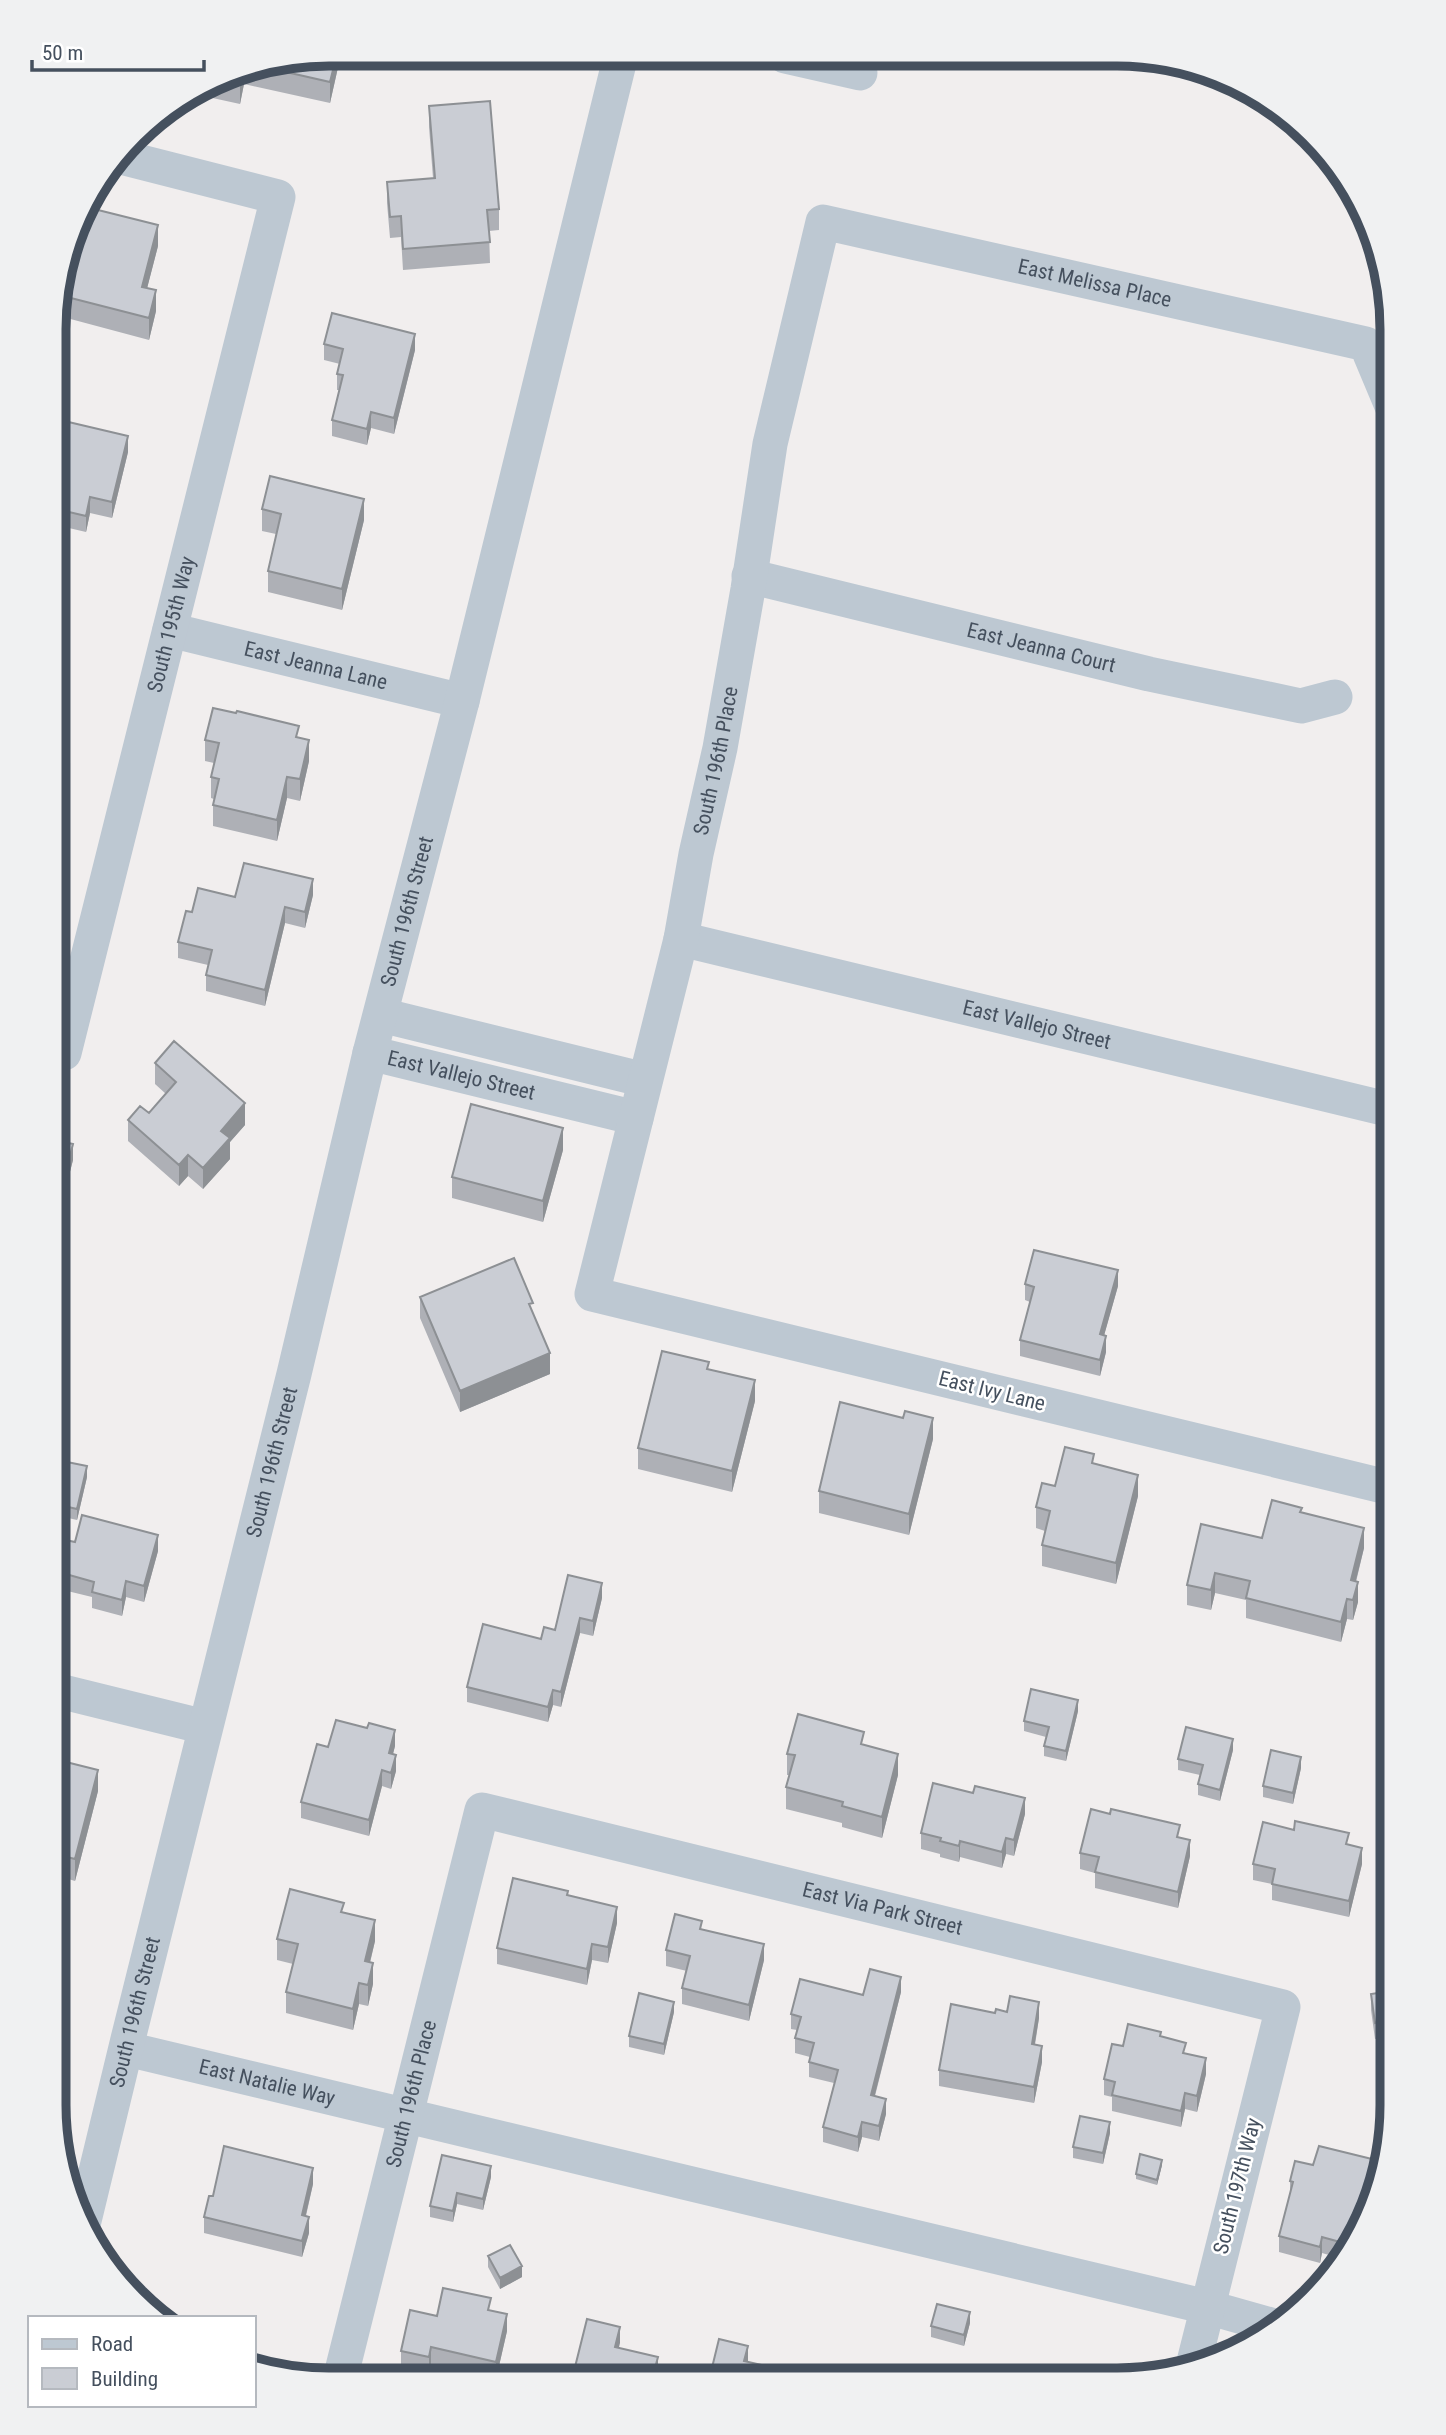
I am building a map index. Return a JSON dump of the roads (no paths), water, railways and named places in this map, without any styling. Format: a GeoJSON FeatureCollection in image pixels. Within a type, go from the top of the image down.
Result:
{"type":"FeatureCollection","features":[{"type":"Feature","properties":{"kind":"street","name":"South 196th Street"},"geometry":{"type":"LineString","coordinates":[[87,2208],[294,1374],[370,1054],[462,701],[618,66]]}},
{"type":"Feature","properties":{"kind":"street"},"geometry":{"type":"LineString","coordinates":[[829,66],[860,73]]}},
{"type":"Feature","properties":{"kind":"street","name":"South 195th Way"},"geometry":{"type":"LineString","coordinates":[[66,1029],[170,630],[278,197],[129,159]]}},
{"type":"Feature","properties":{"kind":"street","name":"East Melissa Place"},"geometry":{"type":"LineString","coordinates":[[823,222],[1366,344],[1380,377]]}},
{"type":"Feature","properties":{"kind":"street","name":"South 196th Place"},"geometry":{"type":"LineString","coordinates":[[592,1294],[681,939],[696,854],[720,748],[769,444],[823,222]]}},
{"type":"Feature","properties":{"kind":"street","name":"East Jeanna Court"},"geometry":{"type":"LineString","coordinates":[[749,576],[1149,674],[1301,706],[1335,697]]}},
{"type":"Feature","properties":{"kind":"street","name":"East Jeanna Lane"},"geometry":{"type":"LineString","coordinates":[[170,630],[462,701]]}},
{"type":"Feature","properties":{"kind":"street","name":"East Vallejo Street"},"geometry":{"type":"LineString","coordinates":[[681,939],[1380,1107]]}},
{"type":"Feature","properties":{"kind":"street","name":"East Vallejo Street"},"geometry":{"type":"LineString","coordinates":[[381,1015],[645,1080]]}},
{"type":"Feature","properties":{"kind":"street","name":"East Vallejo Street"},"geometry":{"type":"LineString","coordinates":[[370,1054],[636,1118]]}},
{"type":"Feature","properties":{"kind":"street"},"geometry":{"type":"LineString","coordinates":[[557,1099],[567,1061]]}},
{"type":"Feature","properties":{"kind":"street","name":"East Ivy Lane"},"geometry":{"type":"LineString","coordinates":[[592,1294],[1380,1485]]}},
{"type":"Feature","properties":{"kind":"street"},"geometry":{"type":"LineString","coordinates":[[66,1693],[205,1727]]}},
{"type":"Feature","properties":{"kind":"street","name":"South 196th Place"},"geometry":{"type":"LineString","coordinates":[[343,2368],[482,1810]]}},
{"type":"Feature","properties":{"kind":"street","name":"East Via Park Street"},"geometry":{"type":"LineString","coordinates":[[482,1810],[1283,2007]]}},
{"type":"Feature","properties":{"kind":"street","name":"South 197th Way"},"geometry":{"type":"LineString","coordinates":[[1195,2357],[1283,2007]]}},
{"type":"Feature","properties":{"kind":"street","name":"East Natalie Way"},"geometry":{"type":"LineString","coordinates":[[127,2049],[1207,2307]]}},
{"type":"Feature","properties":{"kind":"street"},"geometry":{"type":"LineString","coordinates":[[1207,2307],[1264,2323]]}}]}
